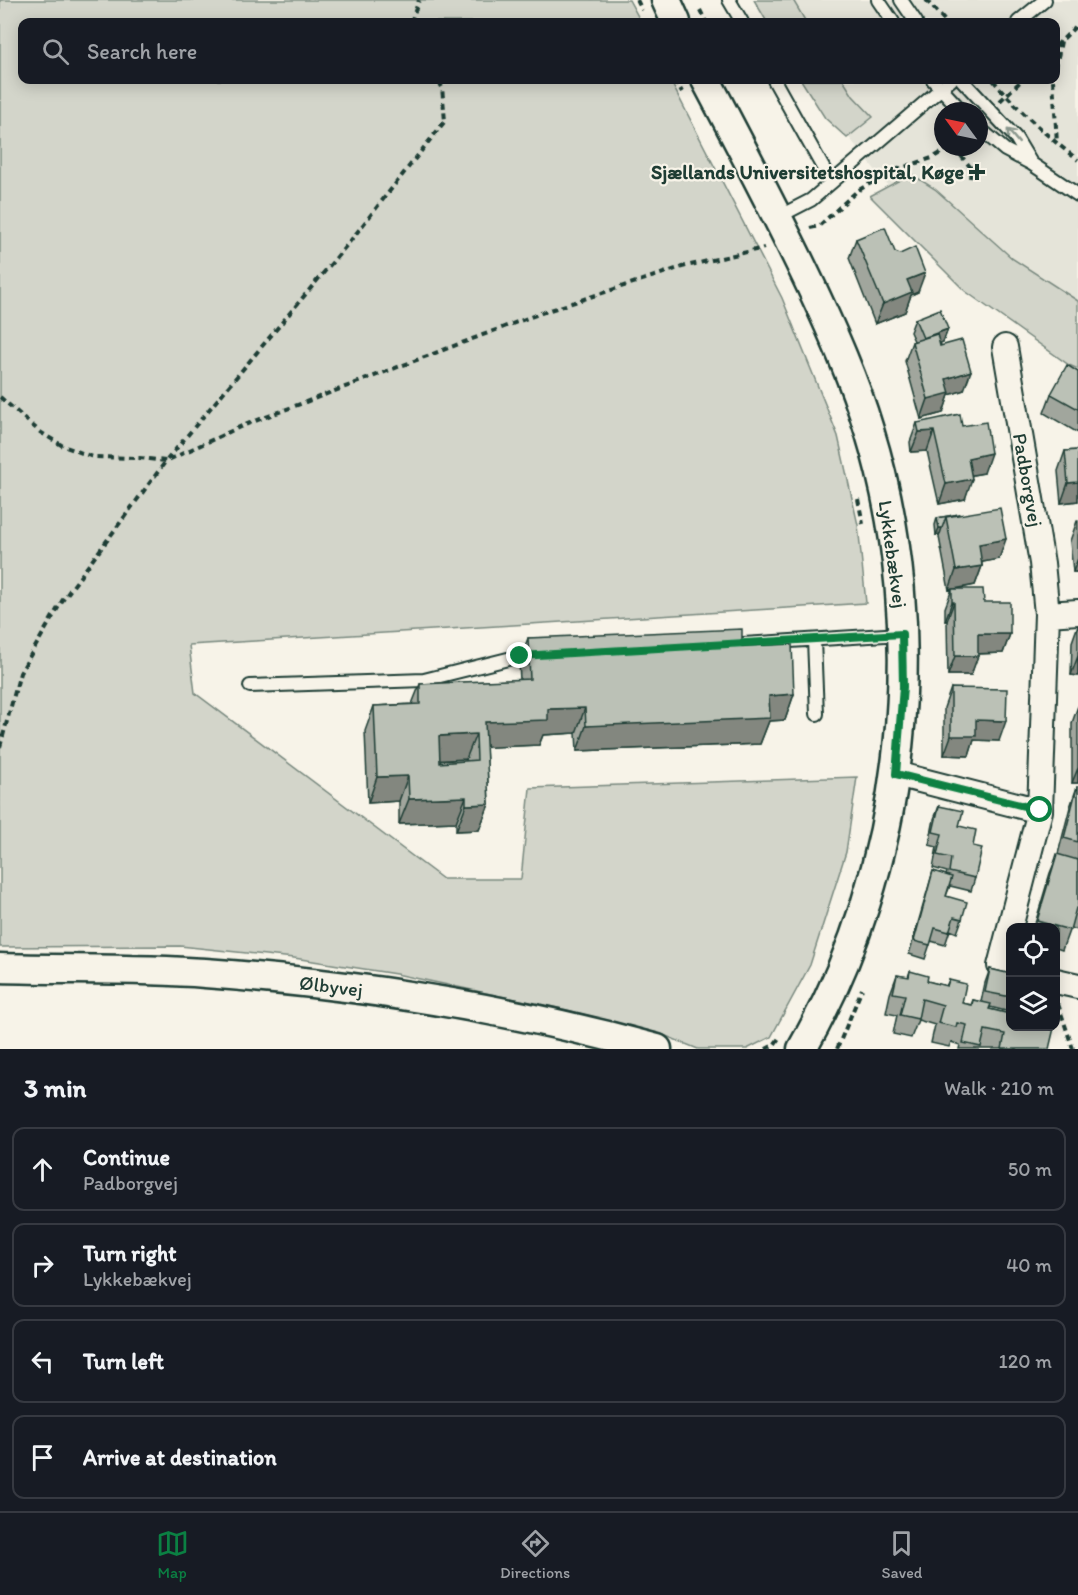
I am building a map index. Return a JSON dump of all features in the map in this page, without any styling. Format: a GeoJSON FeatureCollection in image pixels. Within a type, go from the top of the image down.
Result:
{"type":"FeatureCollection","features":[{"type":"Feature","properties":{"kind":"street"},"geometry":{"type":"LineString","coordinates":[[666,0],[674,18]]}},
{"type":"Feature","properties":{"kind":"street","name":"Lykkebækvej"},"geometry":{"type":"LineString","coordinates":[[696,89],[772,234],[840,349],[870,430],[890,515],[901,601],[903,687],[896,774],[879,860],[852,944],[816,1025],[791,1043]]}},
{"type":"Feature","properties":{"kind":"street","name":"Padborgvej"},"geometry":{"type":"LineString","coordinates":[[1005,347],[1042,563],[1047,614],[1040,810],[1011,923]]}},
{"type":"Feature","properties":{"kind":"street"},"geometry":{"type":"LineString","coordinates":[[1047,614],[1078,612]]}},
{"type":"Feature","properties":{"kind":"street"},"geometry":{"type":"LineString","coordinates":[[896,774],[1040,810]]}},
{"type":"Feature","properties":{"kind":"street","name":"Padborgvej"},"geometry":{"type":"LineString","coordinates":[[1006,943],[1000,966],[1006,968]]}},
{"type":"Feature","properties":{"kind":"street","name":"Ølbyvej"},"geometry":{"type":"LineString","coordinates":[[0,968],[202,973],[325,984],[452,1003],[601,1034],[657,1049]]}},
{"type":"Feature","properties":{"kind":"lane"},"geometry":{"type":"LineString","coordinates":[[729,0],[740,18]]}},
{"type":"Feature","properties":{"kind":"lane"},"geometry":{"type":"LineString","coordinates":[[878,0],[890,18]]}},
{"type":"Feature","properties":{"kind":"lane"},"geometry":{"type":"LineString","coordinates":[[901,0],[913,18]]}},
{"type":"Feature","properties":{"kind":"lane"},"geometry":{"type":"LineString","coordinates":[[1023,18],[1045,0]]}},
{"type":"Feature","properties":{"kind":"lane"},"geometry":{"type":"LineString","coordinates":[[776,84],[831,182]]}},
{"type":"Feature","properties":{"kind":"lane"},"geometry":{"type":"LineString","coordinates":[[772,234],[936,84],[953,102]]}},
{"type":"Feature","properties":{"kind":"lane"},"geometry":{"type":"LineString","coordinates":[[966,84],[1016,138],[1032,164]]}},
{"type":"Feature","properties":{"kind":"lane"},"geometry":{"type":"LineString","coordinates":[[988,136],[1005,150],[1032,164],[1078,195]]}},
{"type":"Feature","properties":{"kind":"lane"},"geometry":{"type":"LineString","coordinates":[[720,645],[902,634]]}},
{"type":"Feature","properties":{"kind":"lane"},"geometry":{"type":"LineString","coordinates":[[813,640],[817,714]]}},
{"type":"Feature","properties":{"kind":"lane"},"geometry":{"type":"LineString","coordinates":[[250,686],[424,680],[520,656],[544,655]]}},
{"type":"Feature","properties":{"kind":"path"},"geometry":{"type":"LineString","coordinates":[[412,18],[419,0]]}},
{"type":"Feature","properties":{"kind":"path"},"geometry":{"type":"LineString","coordinates":[[927,0],[942,18]]}},
{"type":"Feature","properties":{"kind":"path"},"geometry":{"type":"LineString","coordinates":[[1060,46],[1061,40],[1078,24]]}},
{"type":"Feature","properties":{"kind":"path"},"geometry":{"type":"LineString","coordinates":[[0,747],[20,672],[62,601],[166,461],[351,240],[445,121],[440,84]]}},
{"type":"Feature","properties":{"kind":"path"},"geometry":{"type":"LineString","coordinates":[[996,84],[1057,143],[1078,160]]}},
{"type":"Feature","properties":{"kind":"path"},"geometry":{"type":"LineString","coordinates":[[1053,84],[1057,143]]}},
{"type":"Feature","properties":{"kind":"path"},"geometry":{"type":"LineString","coordinates":[[0,397],[40,432],[63,446],[93,457],[166,461],[242,426],[541,313],[682,267],[772,234],[819,226],[857,191],[892,171],[936,156]]}},
{"type":"Feature","properties":{"kind":"path"},"geometry":{"type":"LineString","coordinates":[[960,156],[970,168],[969,178]]}},
{"type":"Feature","properties":{"kind":"path"},"geometry":{"type":"LineString","coordinates":[[769,257],[772,234]]}},
{"type":"Feature","properties":{"kind":"path"},"geometry":{"type":"LineString","coordinates":[[858,497],[864,530]]}},
{"type":"Feature","properties":{"kind":"path"},"geometry":{"type":"LineString","coordinates":[[1063,983],[1056,1000],[1073,1049]]}},
{"type":"Feature","properties":{"kind":"path"},"geometry":{"type":"LineString","coordinates":[[766,1049],[774,1045],[791,1043]]}},
{"type":"Feature","properties":{"kind":"shaded area"},"geometry":{"type":"Polygon","coordinates":[[[0,0],[629,0],[639,18],[18,18],[18,84],[672,84],[782,298],[838,436],[858,525],[866,603],[189,645],[195,693],[443,879],[521,879],[530,788],[857,777],[846,852],[810,965],[771,1037],[747,1049],[698,1049],[661,1034],[567,1010],[396,974],[294,958],[180,946],[0,947],[0,0]]]}},
{"type":"Feature","properties":{"kind":"shaded area"},"geometry":{"type":"Polygon","coordinates":[[[754,0],[793,0],[804,18],[765,18],[754,0]]]}},
{"type":"Feature","properties":{"kind":"shaded area","name":"Sjællands Universitetshospital, Køge"},"geometry":{"type":"Polygon","coordinates":[[[760,0],[1078,0],[1078,342],[897,197],[823,105],[810,84],[1060,84],[1060,18],[770,18],[760,0]]]}},
{"type":"Feature","properties":{"kind":"shaded area"},"geometry":{"type":"Polygon","coordinates":[[[804,84],[846,84],[853,96],[873,117],[847,138],[825,118],[804,84]]]}},
{"type":"Feature","properties":{"kind":"shaded area"},"geometry":{"type":"Polygon","coordinates":[[[911,174],[935,189],[1013,259],[1078,301],[1078,369],[1069,365],[965,291],[870,196],[911,174]]]}},
{"type":"Feature","properties":{"kind":"building"},"geometry":{"type":"Polygon","coordinates":[[[885,227],[895,252],[900,254],[915,247],[925,273],[907,280],[912,292],[883,304],[856,239],[885,227]]]}},
{"type":"Feature","properties":{"kind":"building"},"geometry":{"type":"Polygon","coordinates":[[[940,309],[948,329],[923,338],[915,319],[940,309]]]}},
{"type":"Feature","properties":{"kind":"building"},"geometry":{"type":"Polygon","coordinates":[[[937,334],[940,346],[962,340],[971,371],[946,379],[950,393],[928,399],[912,342],[937,334]]]}},
{"type":"Feature","properties":{"kind":"building"},"geometry":{"type":"Polygon","coordinates":[[[1067,365],[1078,372],[1078,409],[1051,394],[1067,365]]]}},
{"type":"Feature","properties":{"kind":"building"},"geometry":{"type":"Polygon","coordinates":[[[960,414],[962,426],[986,422],[991,453],[968,458],[972,479],[946,484],[934,431],[919,432],[917,423],[960,414]]]}},
{"type":"Feature","properties":{"kind":"building"},"geometry":{"type":"Polygon","coordinates":[[[1078,450],[1078,482],[1068,483],[1065,451],[1078,450]]]}},
{"type":"Feature","properties":{"kind":"building"},"geometry":{"type":"Polygon","coordinates":[[[1000,508],[1006,539],[979,544],[982,566],[956,570],[946,517],[1000,508]]]}},
{"type":"Feature","properties":{"kind":"building"},"geometry":{"type":"Polygon","coordinates":[[[959,514],[946,517],[942,528],[939,528],[937,518],[959,514]]]}},
{"type":"Feature","properties":{"kind":"building"},"geometry":{"type":"Polygon","coordinates":[[[952,589],[983,589],[984,602],[1010,602],[1010,634],[978,634],[978,656],[955,656],[952,589]]]}},
{"type":"Feature","properties":{"kind":"building"},"geometry":{"type":"Polygon","coordinates":[[[742,629],[742,646],[792,644],[794,694],[769,696],[770,718],[586,726],[585,708],[548,709],[548,720],[485,722],[489,804],[466,805],[466,797],[409,799],[408,776],[377,777],[374,706],[420,704],[420,684],[530,679],[528,638],[742,629]],[[476,734],[439,736],[440,763],[477,760],[476,734]]]}},
{"type":"Feature","properties":{"kind":"building"},"geometry":{"type":"Polygon","coordinates":[[[951,688],[1007,689],[1006,721],[976,720],[976,736],[951,736],[951,688]]]}},
{"type":"Feature","properties":{"kind":"building"},"geometry":{"type":"Polygon","coordinates":[[[1078,787],[1078,842],[1064,838],[1078,787]]]}},
{"type":"Feature","properties":{"kind":"building"},"geometry":{"type":"Polygon","coordinates":[[[939,806],[963,811],[959,826],[976,830],[973,846],[982,848],[975,878],[949,872],[951,858],[937,855],[942,834],[933,832],[939,806]]]}},
{"type":"Feature","properties":{"kind":"building"},"geometry":{"type":"Polygon","coordinates":[[[1057,854],[1078,860],[1078,908],[1076,908],[1070,930],[1060,927],[1060,923],[1037,921],[1057,854]]]}},
{"type":"Feature","properties":{"kind":"building"},"geometry":{"type":"Polygon","coordinates":[[[933,871],[952,877],[946,896],[967,902],[962,919],[954,917],[949,932],[935,928],[930,945],[914,941],[933,871]]]}},
{"type":"Feature","properties":{"kind":"building"},"geometry":{"type":"Polygon","coordinates":[[[990,969],[1006,973],[1006,996],[985,992],[990,969]]]}},
{"type":"Feature","properties":{"kind":"building"},"geometry":{"type":"Polygon","coordinates":[[[910,971],[928,976],[927,981],[947,986],[949,980],[966,984],[962,1003],[972,1005],[973,1000],[991,1004],[989,1009],[1006,1013],[1006,1031],[1053,1031],[1049,1049],[1002,1049],[1005,1034],[985,1030],[981,1047],[963,1043],[967,1025],[957,1023],[956,1027],[938,1023],[943,1005],[922,999],[918,1019],[900,1015],[905,995],[893,993],[897,975],[909,977],[910,971]]]}},
{"type":"Feature","properties":{"kind":"place","name":"Sjællands Universitetshospital, Køge"},"geometry":{"type":"Point","coordinates":[977,172]}},
{"type":"Feature","properties":{"kind":"route"},"geometry":{"type":"LineString","coordinates":[[520,656],[902,634],[903,687],[896,774],[1040,810]]}}]}
